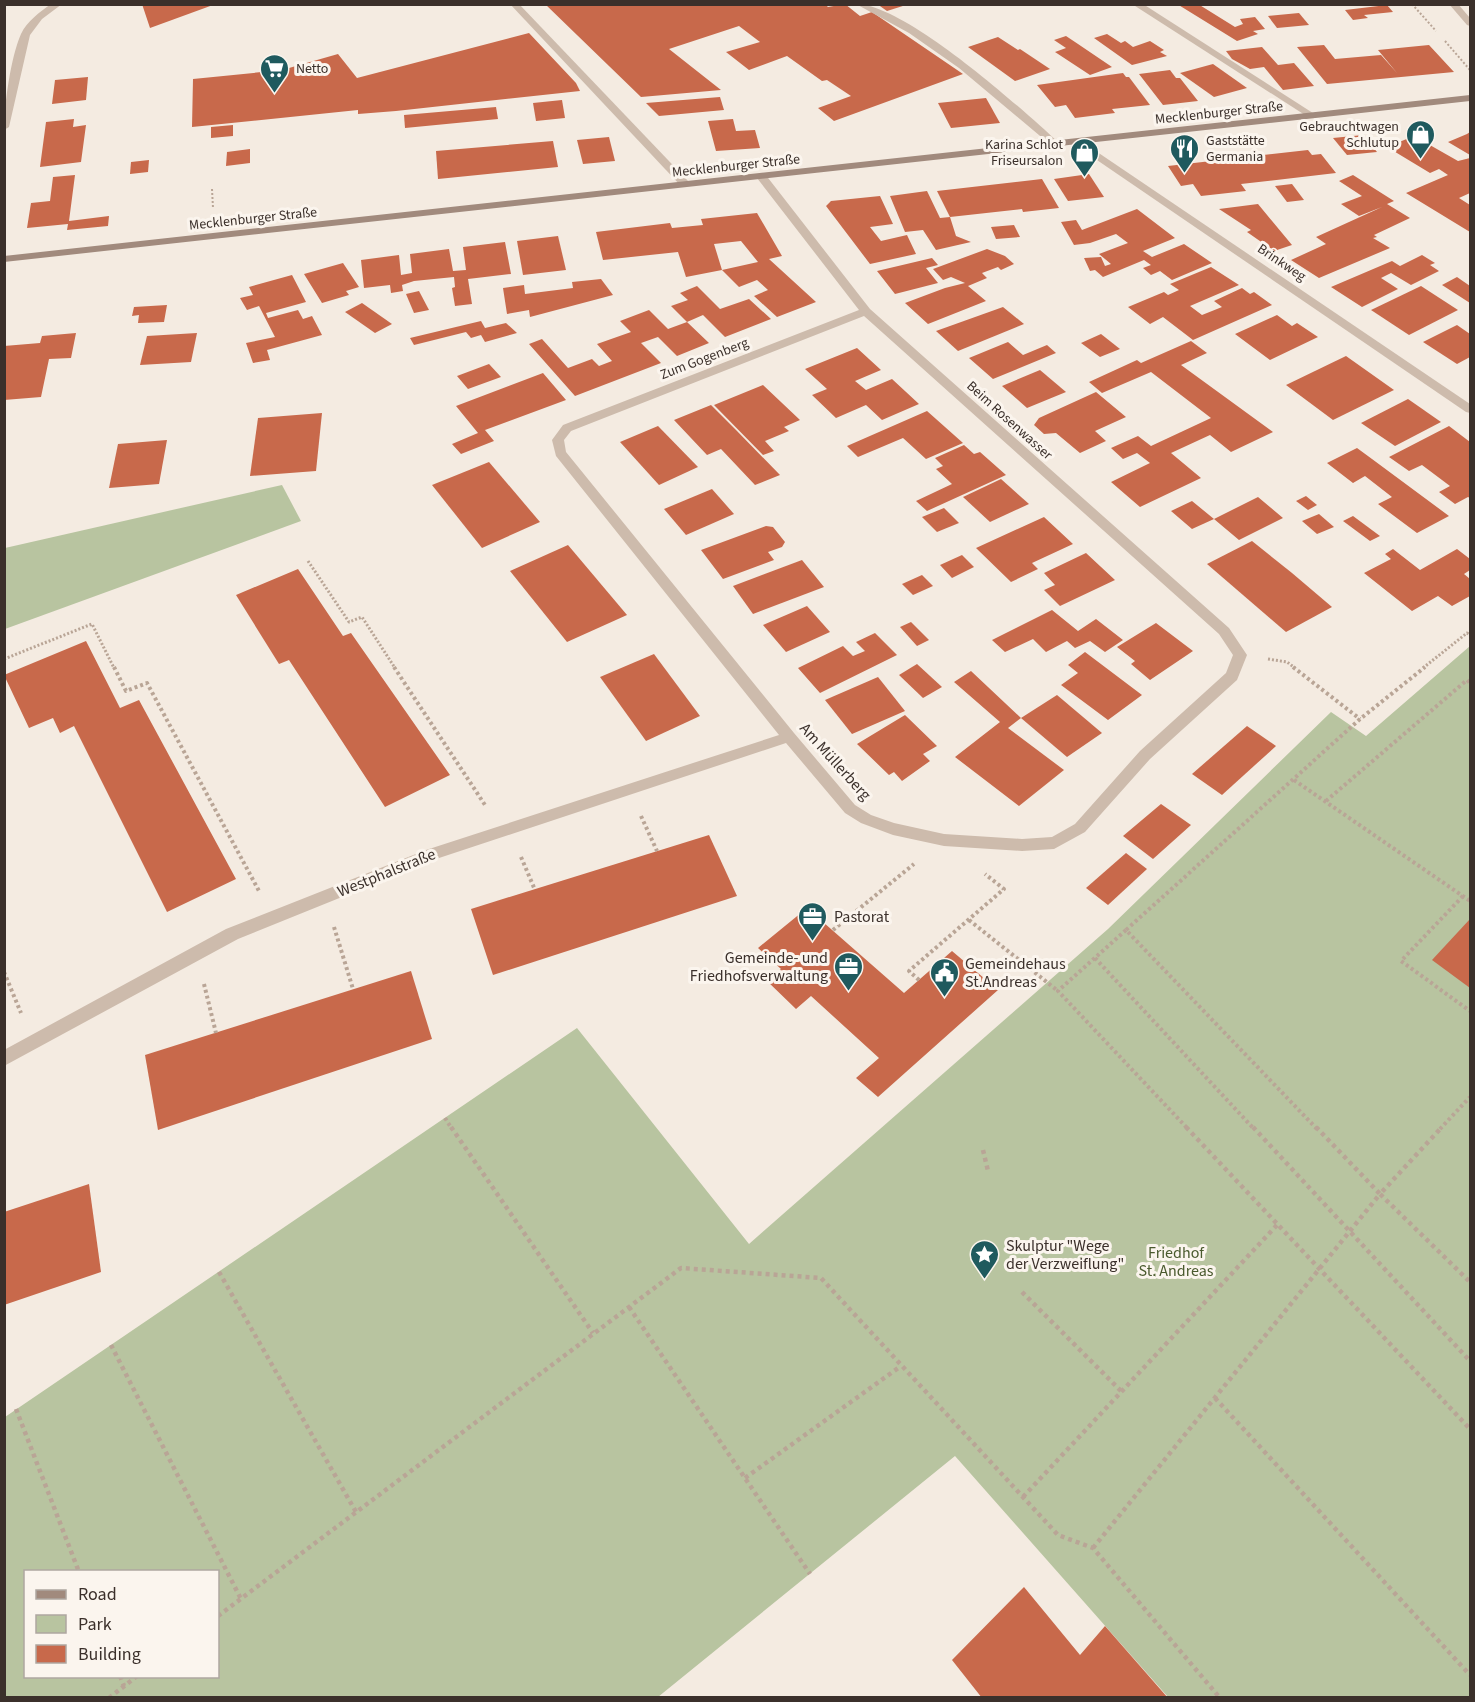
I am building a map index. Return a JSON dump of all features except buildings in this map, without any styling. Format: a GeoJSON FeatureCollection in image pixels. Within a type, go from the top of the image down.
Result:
{"type":"FeatureCollection","features":[{"type":"Feature","properties":{"kind":"street"},"geometry":{"type":"LineString","coordinates":[[4,127],[26,34],[31,24],[40,15],[58,4]]}},
{"type":"Feature","properties":{"kind":"street"},"geometry":{"type":"LineString","coordinates":[[514,4],[684,184]]}},
{"type":"Feature","properties":{"kind":"street"},"geometry":{"type":"LineString","coordinates":[[860,4],[880,13],[973,72],[1055,144]]}},
{"type":"Feature","properties":{"kind":"street"},"geometry":{"type":"LineString","coordinates":[[1136,4],[1311,115]]}},
{"type":"Feature","properties":{"kind":"street"},"geometry":{"type":"LineString","coordinates":[[1453,4],[1469,20]]}},
{"type":"Feature","properties":{"kind":"street","name":"Mecklenburger Straße"},"geometry":{"type":"LineString","coordinates":[[4,259],[1470,98]]}},
{"type":"Feature","properties":{"kind":"street","name":"Brinkweg"},"geometry":{"type":"LineString","coordinates":[[1075,141],[1470,409]]}},
{"type":"Feature","properties":{"kind":"street","name":"Beim Rosenwasser"},"geometry":{"type":"LineString","coordinates":[[760,176],[866,311],[1224,631],[1240,655]]}},
{"type":"Feature","properties":{"kind":"street","name":"Zum Gogenberg"},"geometry":{"type":"LineString","coordinates":[[558,440],[567,428],[866,311]]}},
{"type":"Feature","properties":{"kind":"street","name":"Am Müllerberg"},"geometry":{"type":"LineString","coordinates":[[558,440],[560,453],[789,737],[850,809],[894,829],[944,840],[1022,845],[1054,843],[1080,828],[1145,755],[1232,676],[1240,655]]}},
{"type":"Feature","properties":{"kind":"street","name":"Westphalstraße"},"geometry":{"type":"LineString","coordinates":[[4,1059],[232,934],[431,854],[789,737]]}},
{"type":"Feature","properties":{"kind":"path"},"geometry":{"type":"LineString","coordinates":[[308,561],[348,622],[362,617],[487,808],[499,831]]}},
{"type":"Feature","properties":{"kind":"path"},"geometry":{"type":"LineString","coordinates":[[4,659],[92,624],[126,691],[147,683],[274,918]]}},
{"type":"Feature","properties":{"kind":"path"},"geometry":{"type":"LineString","coordinates":[[1058,991],[1360,719],[1467,633],[1470,635]]}},
{"type":"Feature","properties":{"kind":"path"},"geometry":{"type":"LineString","coordinates":[[1240,655],[1287,662],[1360,719]]}},
{"type":"Feature","properties":{"kind":"path"},"geometry":{"type":"LineString","coordinates":[[1326,801],[1467,680],[1470,683]]}},
{"type":"Feature","properties":{"kind":"path"},"geometry":{"type":"LineString","coordinates":[[1294,780],[1470,901]]}},
{"type":"Feature","properties":{"kind":"path"},"geometry":{"type":"LineString","coordinates":[[629,789],[657,851]]}},
{"type":"Feature","properties":{"kind":"path"},"geometry":{"type":"LineString","coordinates":[[833,930],[944,840],[1004,889],[909,971],[919,980]]}},
{"type":"Feature","properties":{"kind":"path"},"geometry":{"type":"LineString","coordinates":[[1463,896],[1401,961],[1470,1011]]}},
{"type":"Feature","properties":{"kind":"path"},"geometry":{"type":"LineString","coordinates":[[325,897],[353,989]]}},
{"type":"Feature","properties":{"kind":"path"},"geometry":{"type":"LineString","coordinates":[[969,920],[1058,991],[1470,1429]]}},
{"type":"Feature","properties":{"kind":"path"},"geometry":{"type":"LineString","coordinates":[[1126,930],[1380,1194],[1470,1282]]}},
{"type":"Feature","properties":{"kind":"path"},"geometry":{"type":"LineString","coordinates":[[197,953],[216,1033]]}},
{"type":"Feature","properties":{"kind":"path"},"geometry":{"type":"LineString","coordinates":[[1095,958],[1470,1362]]}},
{"type":"Feature","properties":{"kind":"path"},"geometry":{"type":"LineString","coordinates":[[4,972],[32,1042]]}},
{"type":"Feature","properties":{"kind":"path"},"geometry":{"type":"LineString","coordinates":[[1093,1548],[1318,1267],[1380,1194],[1470,1097]]}},
{"type":"Feature","properties":{"kind":"path"},"geometry":{"type":"LineString","coordinates":[[445,1118],[593,1333]]}},
{"type":"Feature","properties":{"kind":"path"},"geometry":{"type":"LineString","coordinates":[[983,1150],[988,1172]]}},
{"type":"Feature","properties":{"kind":"path"},"geometry":{"type":"LineString","coordinates":[[1023,1497],[1278,1224]]}},
{"type":"Feature","properties":{"kind":"path"},"geometry":{"type":"LineString","coordinates":[[219,1615],[681,1268],[821,1278],[1058,1535],[1093,1548],[1220,1698]]}},
{"type":"Feature","properties":{"kind":"path"},"geometry":{"type":"LineString","coordinates":[[219,1272],[356,1512]]}},
{"type":"Feature","properties":{"kind":"path"},"geometry":{"type":"LineString","coordinates":[[1022,1292],[1122,1392]]}},
{"type":"Feature","properties":{"kind":"path"},"geometry":{"type":"LineString","coordinates":[[629,1307],[810,1574]]}},
{"type":"Feature","properties":{"kind":"path"},"geometry":{"type":"LineString","coordinates":[[111,1345],[241,1599]]}},
{"type":"Feature","properties":{"kind":"path"},"geometry":{"type":"LineString","coordinates":[[745,1478],[901,1366]]}},
{"type":"Feature","properties":{"kind":"path"},"geometry":{"type":"LineString","coordinates":[[1215,1398],[1470,1675]]}},
{"type":"Feature","properties":{"kind":"path"},"geometry":{"type":"LineString","coordinates":[[16,1409],[78,1570]]}},
{"type":"Feature","properties":{"kind":"path"},"geometry":{"type":"LineString","coordinates":[[120,1678],[124,1686]]}},
{"type":"Feature","properties":{"kind":"path"},"geometry":{"type":"LineString","coordinates":[[109,1698],[136,1678]]}},
{"type":"Feature","properties":{"kind":"green space"},"geometry":{"type":"Polygon","coordinates":[[[282,485],[301,521],[5,629],[5,548],[282,485]]]}},
{"type":"Feature","properties":{"kind":"green space","name":"Friedhof St. Andreas"},"geometry":{"type":"Polygon","coordinates":[[[1470,646],[1470,1697],[1168,1697],[955,1456],[658,1697],[5,1698],[5,1417],[577,1028],[749,1244],[1108,929],[1331,712],[1366,736],[1470,646]]]}},
{"type":"Feature","properties":{"kind":"place","name":"Netto"},"geometry":{"type":"Point","coordinates":[275,94]}},
{"type":"Feature","properties":{"kind":"place","name":"Gebrauchtwagen Schlutup"},"geometry":{"type":"Point","coordinates":[1420,160]}},
{"type":"Feature","properties":{"kind":"place","name":"Gaststätte Germania"},"geometry":{"type":"Point","coordinates":[1185,174]}},
{"type":"Feature","properties":{"kind":"place","name":"Karina Schlot Friseursalon"},"geometry":{"type":"Point","coordinates":[1084,178]}},
{"type":"Feature","properties":{"kind":"place","name":"Pastorat"},"geometry":{"type":"Point","coordinates":[813,942]}},
{"type":"Feature","properties":{"kind":"place","name":"Gemeinde- und Friedhofsverwaltung"},"geometry":{"type":"Point","coordinates":[849,992]}},
{"type":"Feature","properties":{"kind":"place","name":"Gemeindehaus St.Andreas"},"geometry":{"type":"Point","coordinates":[944,998]}},
{"type":"Feature","properties":{"kind":"place","name":"Skulptur \"Wege der Verzweiflung\""},"geometry":{"type":"Point","coordinates":[985,1280]}}]}
